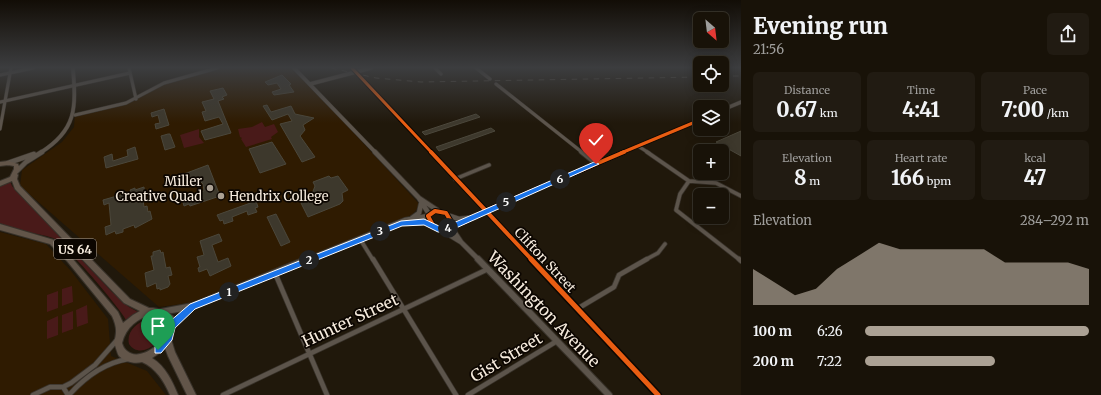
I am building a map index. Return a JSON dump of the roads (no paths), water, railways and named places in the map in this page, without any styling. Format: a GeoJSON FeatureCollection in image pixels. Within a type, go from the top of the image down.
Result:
{"type":"FeatureCollection","features":[{"type":"Feature","properties":{"kind":"main road"},"geometry":{"type":"LineString","coordinates":[[0,184],[16,173],[16,165],[3,163]]}},
{"type":"Feature","properties":{"kind":"main road","name":"US 64"},"geometry":{"type":"LineString","coordinates":[[16,173],[14,180],[17,187],[102,277],[127,301],[149,312]]}},
{"type":"Feature","properties":{"kind":"main road","name":"US 64"},"geometry":{"type":"LineString","coordinates":[[0,227],[52,242],[70,259],[115,314],[120,325],[120,336]]}},
{"type":"Feature","properties":{"kind":"main road"},"geometry":{"type":"LineString","coordinates":[[139,359],[158,350],[167,340],[171,325],[170,319],[161,312],[149,312],[137,316],[129,322],[120,336],[119,350],[123,355],[139,359],[152,362],[163,372],[174,395]]}},
{"type":"Feature","properties":{"kind":"main road"},"geometry":{"type":"LineString","coordinates":[[167,340],[171,353],[192,395]]}},
{"type":"Feature","properties":{"kind":"street"},"geometry":{"type":"LineString","coordinates":[[0,128],[7,86]]}},
{"type":"Feature","properties":{"kind":"street"},"geometry":{"type":"LineString","coordinates":[[0,102],[72,86]]}},
{"type":"Feature","properties":{"kind":"street"},"geometry":{"type":"LineString","coordinates":[[16,173],[65,132],[75,115],[74,86]]}},
{"type":"Feature","properties":{"kind":"street"},"geometry":{"type":"LineString","coordinates":[[133,86],[136,99]]}},
{"type":"Feature","properties":{"kind":"street"},"geometry":{"type":"LineString","coordinates":[[75,115],[136,99],[158,86]]}},
{"type":"Feature","properties":{"kind":"street"},"geometry":{"type":"LineString","coordinates":[[312,86],[419,198],[432,208],[459,219],[470,218]]}},
{"type":"Feature","properties":{"kind":"street","name":"Clifton Street"},"geometry":{"type":"LineString","coordinates":[[369,86],[658,395]]}},
{"type":"Feature","properties":{"kind":"street"},"geometry":{"type":"LineString","coordinates":[[499,86],[596,164]]}},
{"type":"Feature","properties":{"kind":"street"},"geometry":{"type":"LineString","coordinates":[[729,107],[741,102]]}},
{"type":"Feature","properties":{"kind":"street"},"geometry":{"type":"LineString","coordinates":[[457,234],[459,226],[470,218],[693,123]]}},
{"type":"Feature","properties":{"kind":"street"},"geometry":{"type":"LineString","coordinates":[[638,146],[689,181],[710,180],[726,186],[741,196]]}},
{"type":"Feature","properties":{"kind":"street"},"geometry":{"type":"LineString","coordinates":[[3,163],[45,150]]}},
{"type":"Feature","properties":{"kind":"street"},"geometry":{"type":"LineString","coordinates":[[455,179],[489,165]]}},
{"type":"Feature","properties":{"kind":"street"},"geometry":{"type":"LineString","coordinates":[[689,181],[682,188],[677,197],[676,210],[741,261]]}},
{"type":"Feature","properties":{"kind":"street"},"geometry":{"type":"LineString","coordinates":[[419,198],[421,204],[426,209],[431,224]]}},
{"type":"Feature","properties":{"kind":"street"},"geometry":{"type":"LineString","coordinates":[[412,218],[419,212],[421,204]]}},
{"type":"Feature","properties":{"kind":"street"},"geometry":{"type":"LineString","coordinates":[[161,312],[192,306],[412,218],[428,215],[439,210]]}},
{"type":"Feature","properties":{"kind":"street"},"geometry":{"type":"LineString","coordinates":[[449,215],[452,226]]}},
{"type":"Feature","properties":{"kind":"street"},"geometry":{"type":"LineString","coordinates":[[401,223],[419,221],[431,224],[441,230],[463,223]]}},
{"type":"Feature","properties":{"kind":"street","name":"Washington Avenue"},"geometry":{"type":"LineString","coordinates":[[452,226],[461,242]]}},
{"type":"Feature","properties":{"kind":"street","name":"Washington Avenue"},"geometry":{"type":"LineString","coordinates":[[441,230],[449,233],[461,242],[609,395]]}},
{"type":"Feature","properties":{"kind":"street"},"geometry":{"type":"LineString","coordinates":[[360,239],[456,395]]}},
{"type":"Feature","properties":{"kind":"street"},"geometry":{"type":"LineString","coordinates":[[577,309],[614,287],[619,275],[658,253],[665,244]]}},
{"type":"Feature","properties":{"kind":"street","name":"Hunter Street"},"geometry":{"type":"LineString","coordinates":[[223,395],[488,269]]}},
{"type":"Feature","properties":{"kind":"street"},"geometry":{"type":"LineString","coordinates":[[275,273],[327,395]]}},
{"type":"Feature","properties":{"kind":"street"},"geometry":{"type":"LineString","coordinates":[[171,325],[192,306]]}},
{"type":"Feature","properties":{"kind":"street"},"geometry":{"type":"LineString","coordinates":[[33,395],[50,387],[63,387],[95,365],[120,336]]}},
{"type":"Feature","properties":{"kind":"street","name":"Gist Street"},"geometry":{"type":"LineString","coordinates":[[468,395],[557,341]]}},
{"type":"Feature","properties":{"kind":"street"},"geometry":{"type":"LineString","coordinates":[[63,387],[68,395],[82,382],[105,366],[117,361],[139,359]]}},
{"type":"Feature","properties":{"kind":"place","name":"Miller Creative Quad"},"geometry":{"type":"Point","coordinates":[210,188]}},
{"type":"Feature","properties":{"kind":"place","name":"Hendrix College"},"geometry":{"type":"Point","coordinates":[221,196]}}]}
